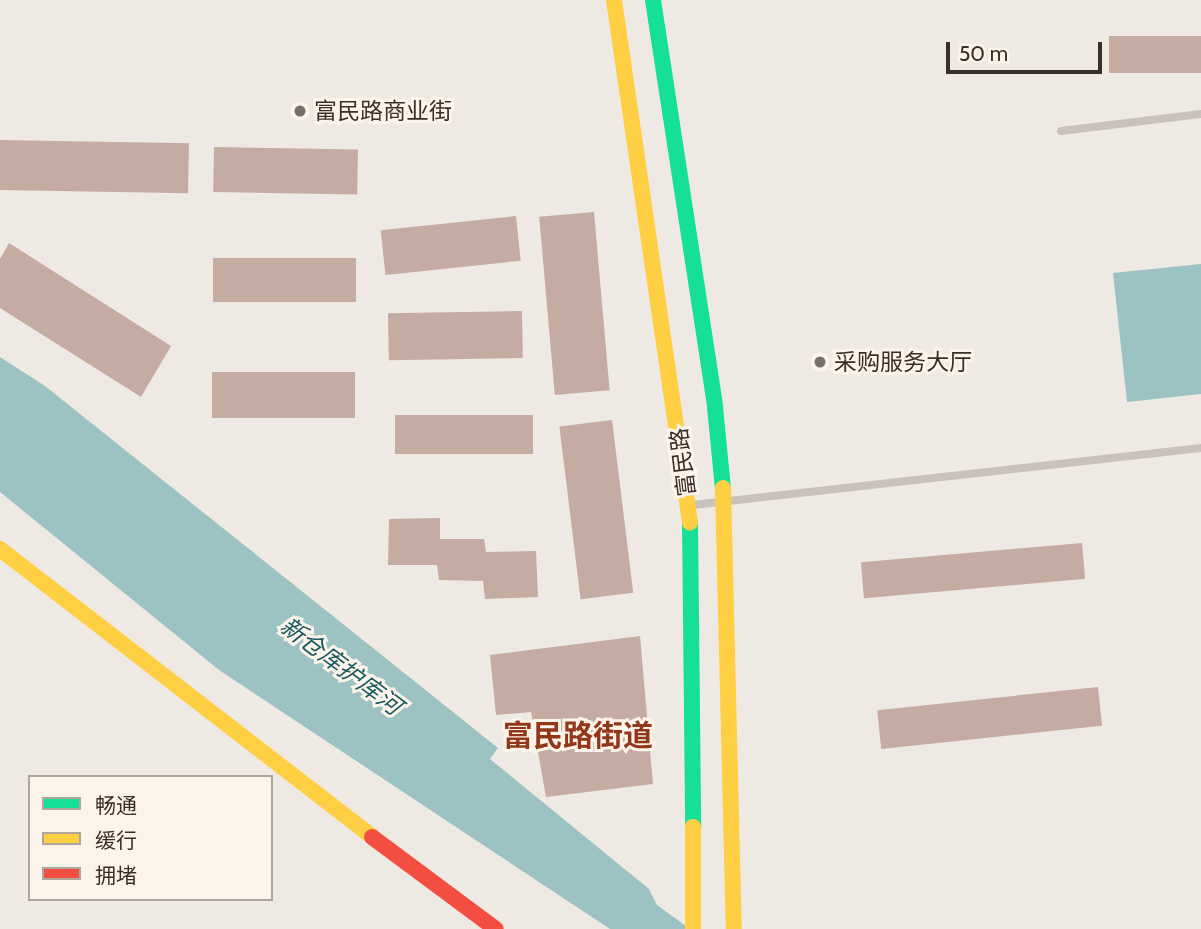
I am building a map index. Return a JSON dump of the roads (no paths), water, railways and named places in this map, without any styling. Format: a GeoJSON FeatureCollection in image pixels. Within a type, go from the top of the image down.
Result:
{"type":"FeatureCollection","features":[{"type":"Feature","properties":{"kind":"main road","name":"富民路"},"geometry":{"type":"LineString","coordinates":[[614,0],[689,506],[694,635],[693,929]]}},
{"type":"Feature","properties":{"kind":"main road","name":"富民路"},"geometry":{"type":"LineString","coordinates":[[653,0],[715,407],[724,501],[734,929]]}},
{"type":"Feature","properties":{"kind":"main road"},"geometry":{"type":"LineString","coordinates":[[0,549],[301,785],[496,929]]}},
{"type":"Feature","properties":{"kind":"lane"},"geometry":{"type":"LineString","coordinates":[[1062,131],[1201,114]]}},
{"type":"Feature","properties":{"kind":"lane"},"geometry":{"type":"LineString","coordinates":[[689,506],[1201,448]]}},
{"type":"Feature","properties":{"kind":"water"},"geometry":{"type":"Polygon","coordinates":[[[1201,264],[1201,394],[1127,402],[1113,273],[1201,264]]]}},
{"type":"Feature","properties":{"kind":"water","name":"新仓库护库河"},"geometry":{"type":"Polygon","coordinates":[[[0,357],[45,386],[498,748],[490,759],[649,889],[657,905],[690,929],[610,929],[219,670],[0,492],[0,357]]]}},
{"type":"Feature","properties":{"kind":"place","name":"富民路商业街"},"geometry":{"type":"Point","coordinates":[300,111]}},
{"type":"Feature","properties":{"kind":"place","name":"采购服务大厅"},"geometry":{"type":"Point","coordinates":[820,362]}},
{"type":"Feature","properties":{"kind":"district","name":"富民路街道"},"geometry":{"type":"Point","coordinates":[578,736]}}]}
